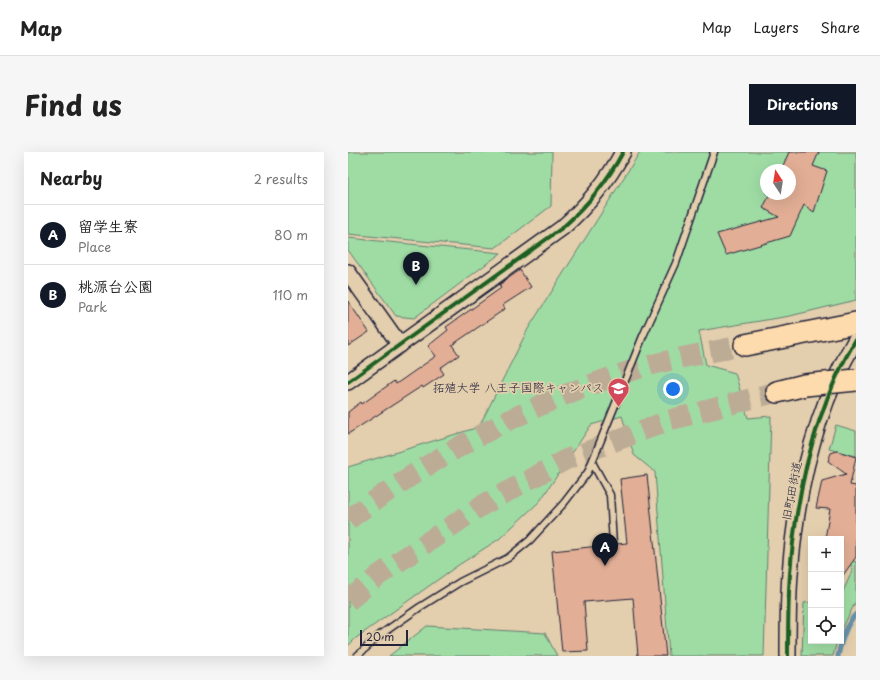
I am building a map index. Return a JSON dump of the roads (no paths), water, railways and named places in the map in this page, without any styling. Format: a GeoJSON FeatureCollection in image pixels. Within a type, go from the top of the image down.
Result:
{"type":"FeatureCollection","features":[{"type":"Feature","properties":{"kind":"highway"},"geometry":{"type":"LineString","coordinates":[[745,345],[799,333],[856,323]]}},
{"type":"Feature","properties":{"kind":"highway"},"geometry":{"type":"LineString","coordinates":[[777,392],[805,385],[856,380]]}},
{"type":"Feature","properties":{"kind":"street"},"geometry":{"type":"LineString","coordinates":[[348,382],[575,217],[602,187],[623,152]]}},
{"type":"Feature","properties":{"kind":"street"},"geometry":{"type":"LineString","coordinates":[[348,272],[400,345]]}},
{"type":"Feature","properties":{"kind":"street","name":"旧町田街道"},"geometry":{"type":"LineString","coordinates":[[788,656],[791,559],[800,498],[808,460],[829,396],[856,339]]}},
{"type":"Feature","properties":{"kind":"lane"},"geometry":{"type":"LineString","coordinates":[[358,656],[380,635],[414,611],[460,582],[508,558],[530,540],[564,503],[592,464],[643,336],[676,263],[714,152]]}},
{"type":"Feature","properties":{"kind":"lane"},"geometry":{"type":"LineString","coordinates":[[592,464],[610,495],[613,544]]}},
{"type":"Feature","properties":{"kind":"waterway"},"geometry":{"type":"LineString","coordinates":[[838,656],[842,639],[852,618],[856,614]]}},
{"type":"Feature","properties":{"kind":"tunnel"},"geometry":{"type":"LineString","coordinates":[[348,520],[417,472],[454,450],[529,411],[607,379],[647,366],[745,345]]}},
{"type":"Feature","properties":{"kind":"tunnel"},"geometry":{"type":"LineString","coordinates":[[348,601],[379,575],[481,506],[565,460],[670,420],[777,392]]}},
{"type":"Feature","properties":{"kind":"place","name":"桃源台公園"},"geometry":{"type":"Point","coordinates":[416,285]}},
{"type":"Feature","properties":{"kind":"place","name":"拓殖大学 八王子国際キャンパス"},"geometry":{"type":"Point","coordinates":[619,408]}},
{"type":"Feature","properties":{"kind":"place","name":"留学生寮"},"geometry":{"type":"Point","coordinates":[605,566]}}]}
